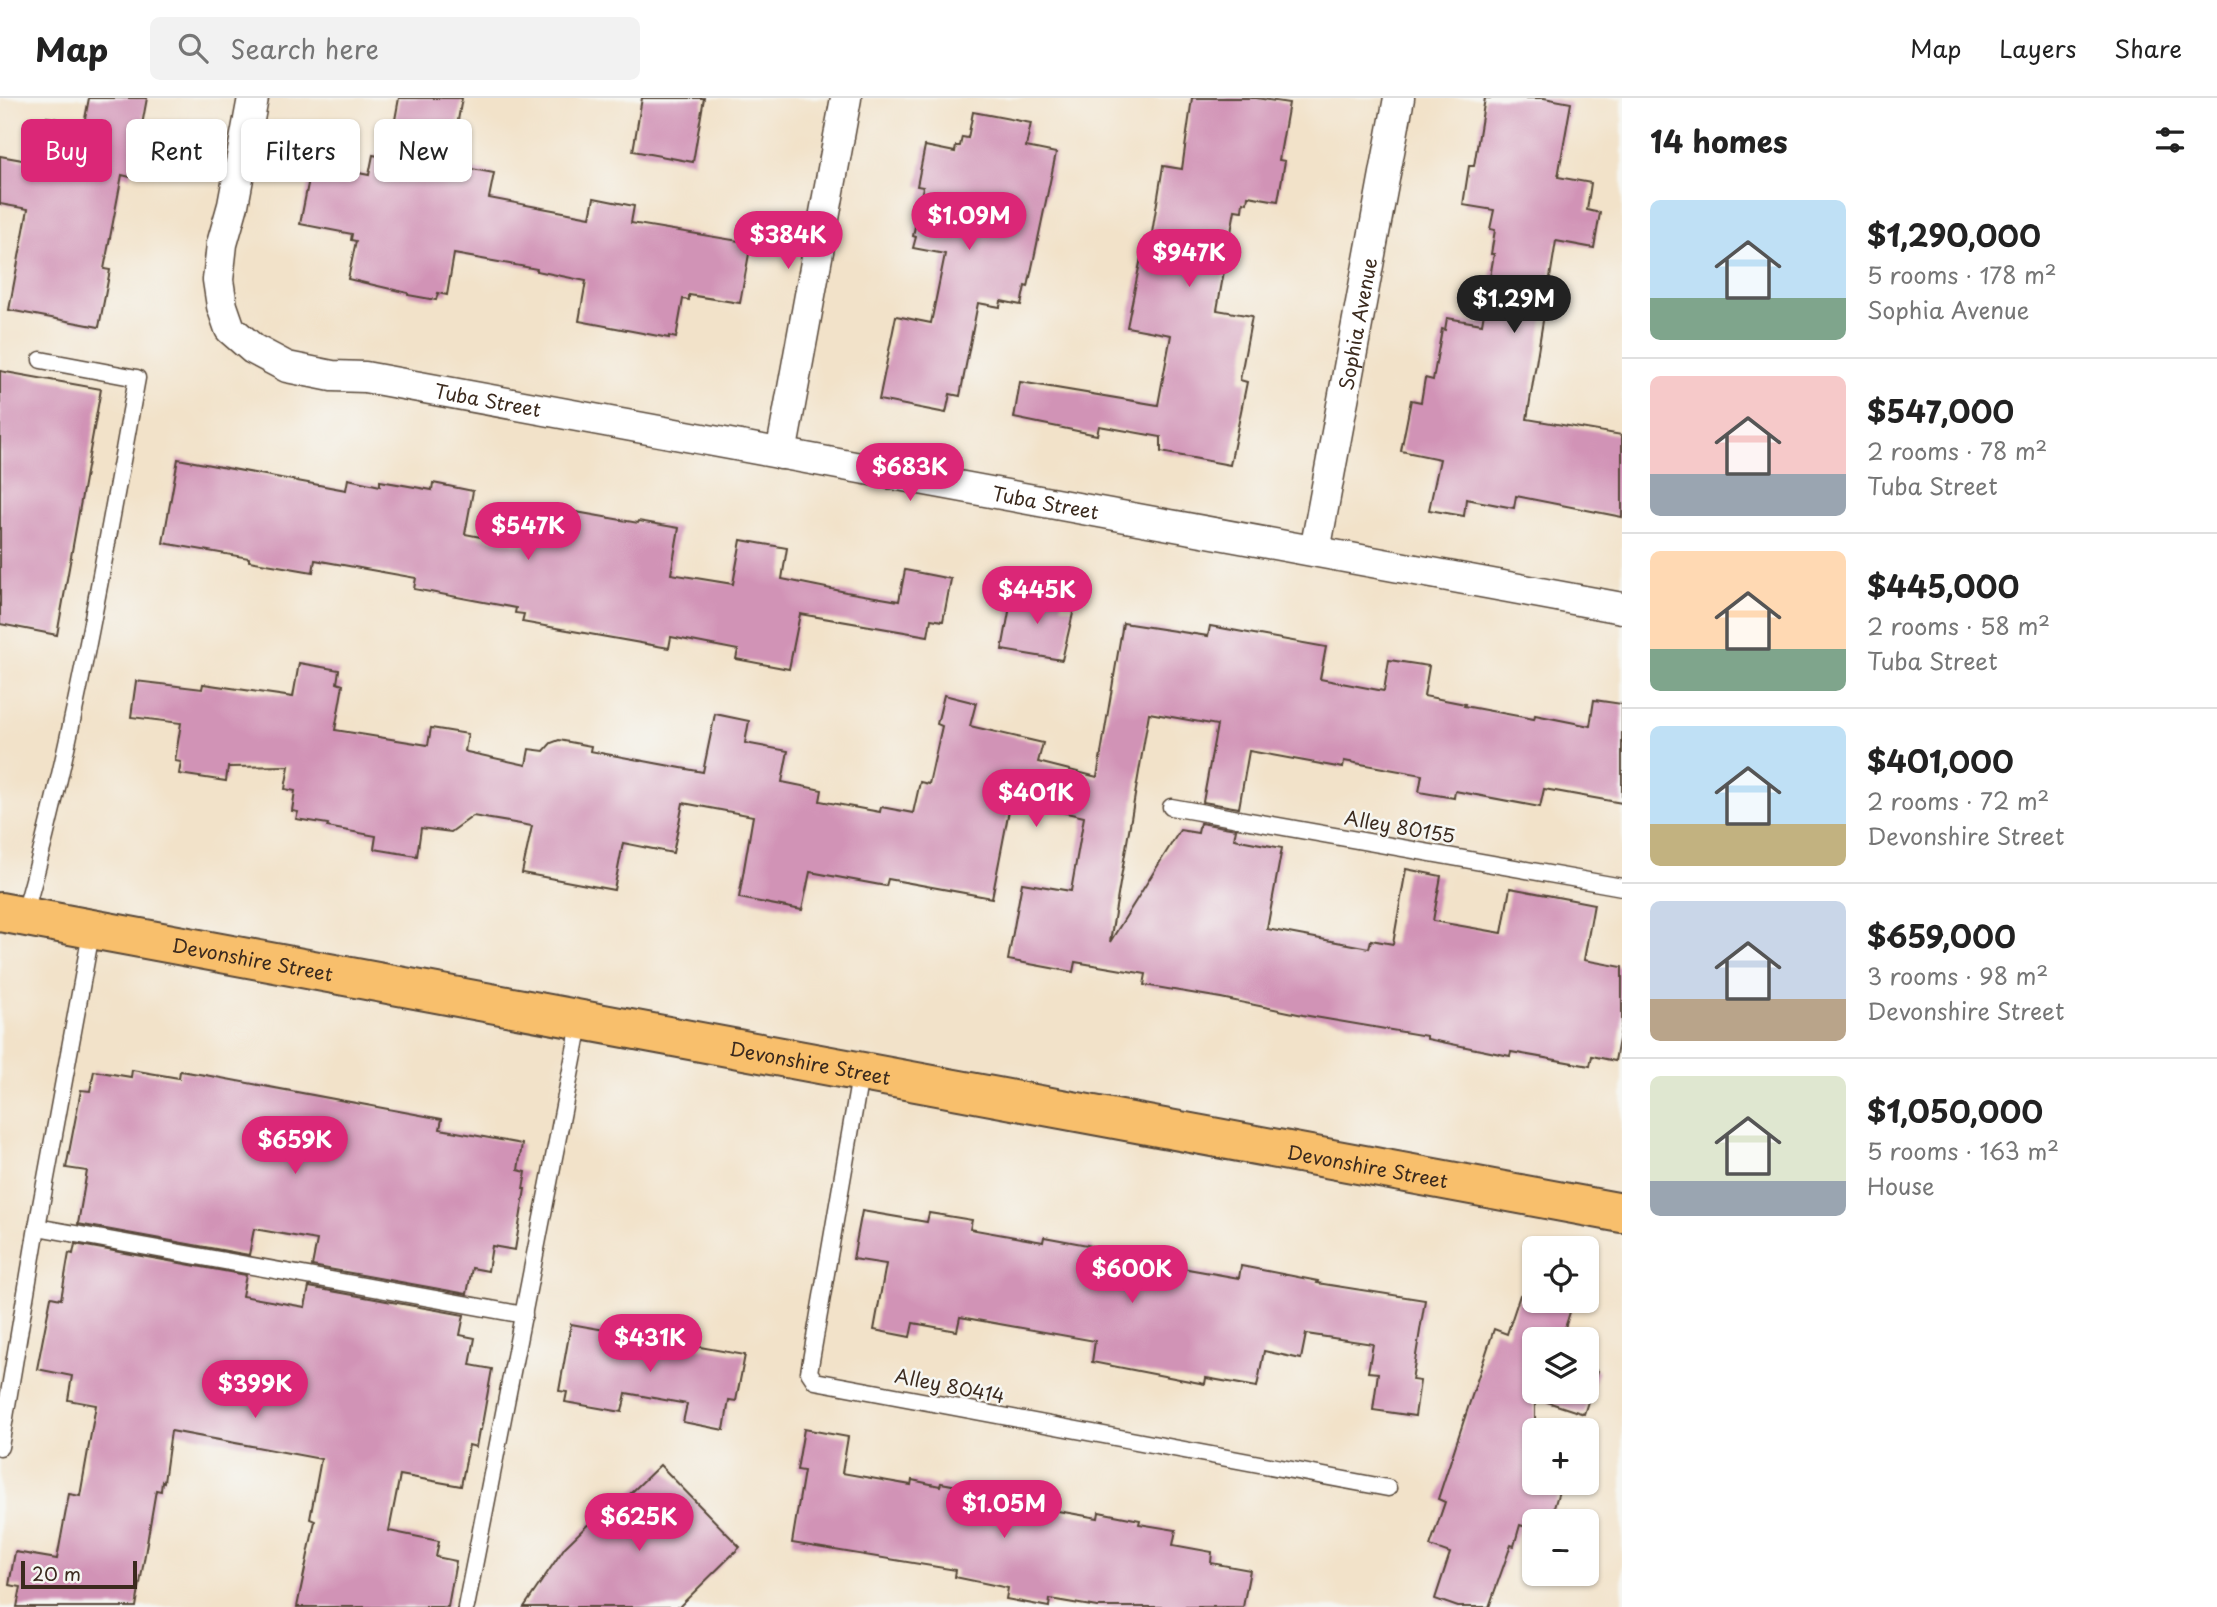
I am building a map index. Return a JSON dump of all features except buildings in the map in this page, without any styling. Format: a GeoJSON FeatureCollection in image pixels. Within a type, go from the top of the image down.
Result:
{"type":"FeatureCollection","features":[{"type":"Feature","properties":{"kind":"main road","name":"Devonshire Street"},"geometry":{"type":"LineString","coordinates":[[12,914],[1622,1213]]}},
{"type":"Feature","properties":{"kind":"street","name":"Tuba Street"},"geometry":{"type":"LineString","coordinates":[[253,98],[233,205],[222,244],[218,280],[222,306],[230,330],[253,349],[287,367],[332,376],[365,377],[1622,608]]}},
{"type":"Feature","properties":{"kind":"street"},"geometry":{"type":"LineString","coordinates":[[780,454],[846,98]]}},
{"type":"Feature","properties":{"kind":"street","name":"Sophia Avenue"},"geometry":{"type":"LineString","coordinates":[[1315,551],[1399,98]]}},
{"type":"Feature","properties":{"kind":"lane"},"geometry":{"type":"LineString","coordinates":[[12,914],[47,833],[82,679],[137,378],[41,360]]}},
{"type":"Feature","properties":{"kind":"lane","name":"Alley 80155"},"geometry":{"type":"LineString","coordinates":[[1171,807],[1622,887]]}},
{"type":"Feature","properties":{"kind":"lane"},"geometry":{"type":"LineString","coordinates":[[0,1447],[92,928]]}},
{"type":"Feature","properties":{"kind":"lane"},"geometry":{"type":"LineString","coordinates":[[466,1607],[581,1018]]}},
{"type":"Feature","properties":{"kind":"lane","name":"Alley 80414"},"geometry":{"type":"LineString","coordinates":[[861,1070],[809,1372],[815,1381],[1388,1488]]}},
{"type":"Feature","properties":{"kind":"lane"},"geometry":{"type":"LineString","coordinates":[[37,1227],[524,1315]]}}]}
